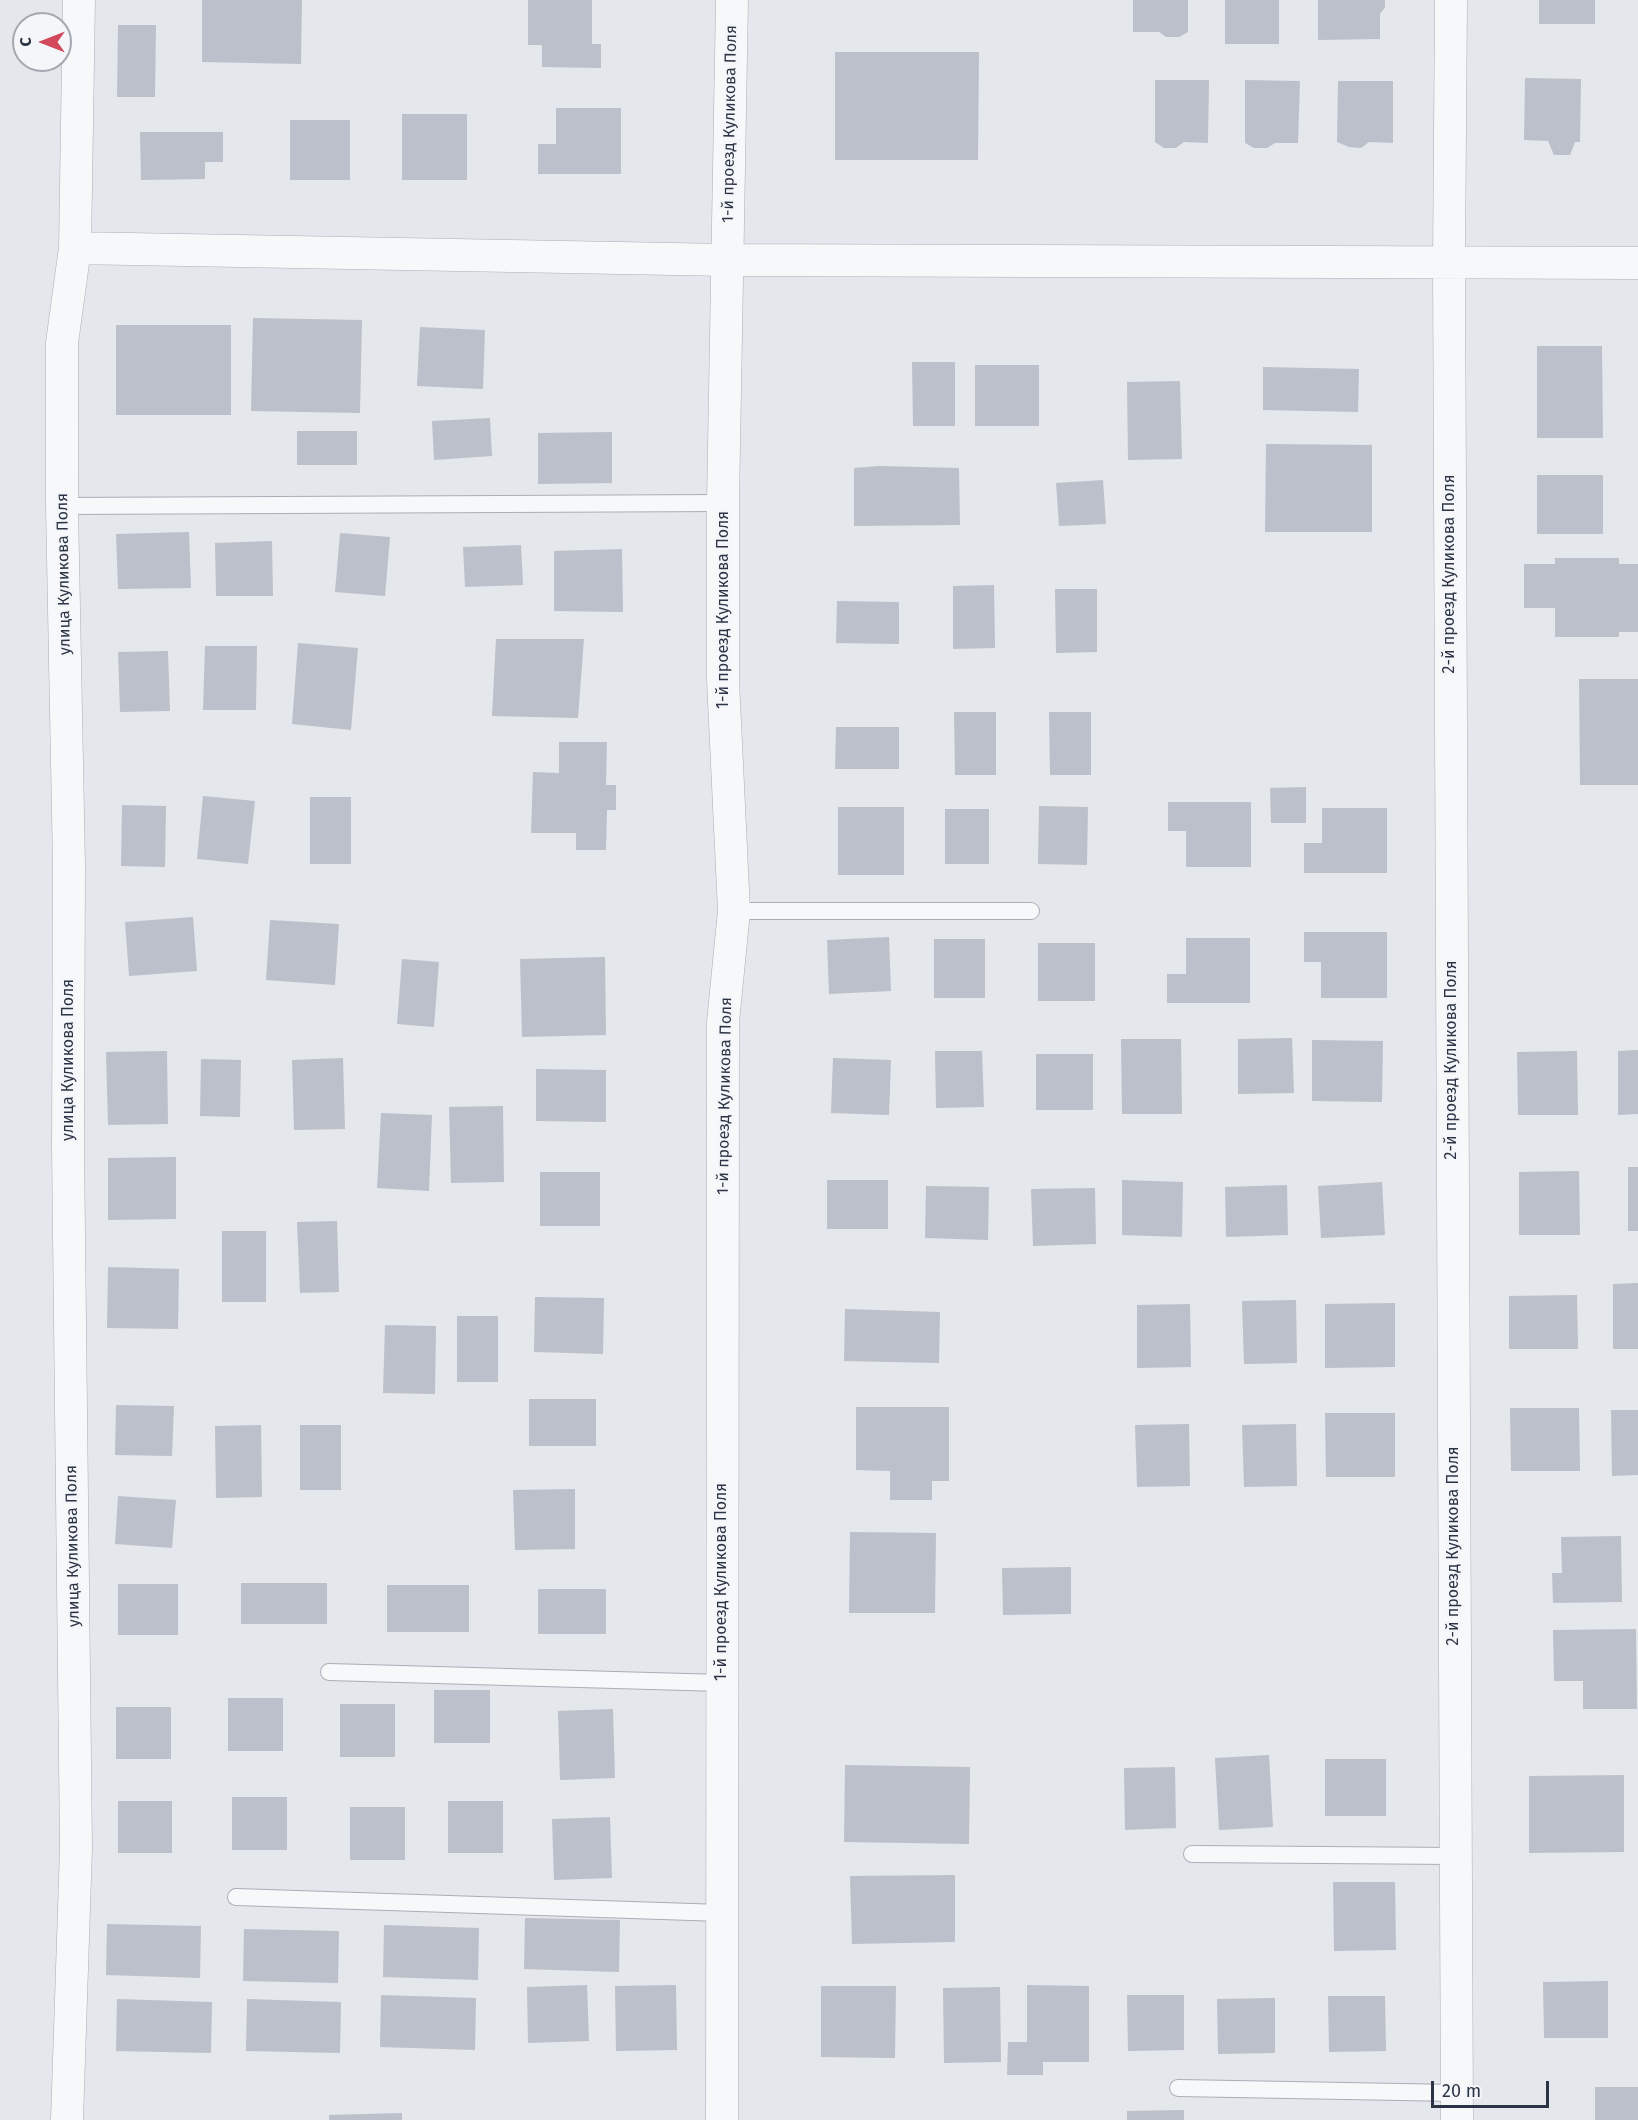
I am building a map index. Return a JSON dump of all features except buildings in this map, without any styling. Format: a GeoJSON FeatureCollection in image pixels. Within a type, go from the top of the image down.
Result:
{"type":"FeatureCollection","features":[{"type":"Feature","properties":{"kind":"street","name":"улица Куликова Поля"},"geometry":{"type":"LineString","coordinates":[[67,2120],[76,1848],[68,1146],[69,866],[62,506],[62,343],[75,248],[79,0]]}},
{"type":"Feature","properties":{"kind":"street","name":"1-й проезд Куликова Поля"},"geometry":{"type":"LineString","coordinates":[[722,2120],[723,1022],[734,911],[723,680],[723,503],[732,0]]}},
{"type":"Feature","properties":{"kind":"street","name":"2-й проезд Куликова Поля"},"geometry":{"type":"LineString","coordinates":[[1451,0],[1449,262],[1457,2107]]}},
{"type":"Feature","properties":{"kind":"street"},"geometry":{"type":"LineString","coordinates":[[75,248],[728,260],[1638,263]]}},
{"type":"Feature","properties":{"kind":"lane"},"geometry":{"type":"LineString","coordinates":[[62,506],[723,503]]}},
{"type":"Feature","properties":{"kind":"lane"},"geometry":{"type":"LineString","coordinates":[[734,911],[1031,911]]}},
{"type":"Feature","properties":{"kind":"lane"},"geometry":{"type":"LineString","coordinates":[[329,1672],[723,1683]]}},
{"type":"Feature","properties":{"kind":"lane"},"geometry":{"type":"LineString","coordinates":[[1191,1854],[1455,1856]]}},
{"type":"Feature","properties":{"kind":"lane"},"geometry":{"type":"LineString","coordinates":[[236,1897],[722,1913]]}},
{"type":"Feature","properties":{"kind":"lane"},"geometry":{"type":"LineString","coordinates":[[1178,2088],[1457,2107]]}}]}
